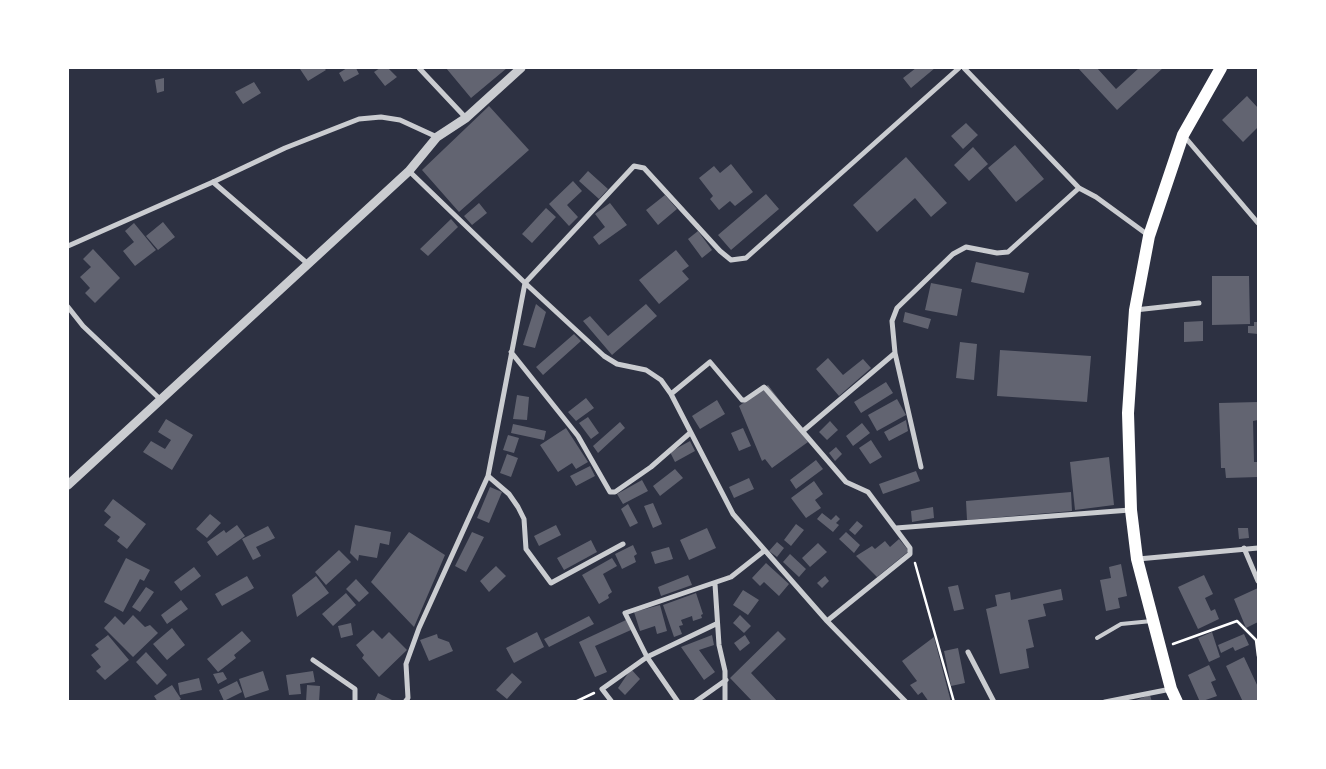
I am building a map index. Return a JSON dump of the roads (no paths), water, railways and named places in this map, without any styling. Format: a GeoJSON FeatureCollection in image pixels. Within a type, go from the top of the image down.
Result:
{"type":"FeatureCollection","features":[{"type":"Feature","properties":{"kind":"main road"},"geometry":{"type":"LineString","coordinates":[[1177,702],[1171,689],[1137,559],[1131,510],[1128,413],[1135,310],[1148,236],[1184,135],[1221,68]]}},
{"type":"Feature","properties":{"kind":"street"},"geometry":{"type":"LineString","coordinates":[[419,68],[466,118]]}},
{"type":"Feature","properties":{"kind":"street"},"geometry":{"type":"LineString","coordinates":[[68,485],[409,171],[437,137],[466,118],[521,68]]}},
{"type":"Feature","properties":{"kind":"street"},"geometry":{"type":"LineString","coordinates":[[407,700],[406,664],[418,628],[488,476],[525,283],[634,166],[644,168],[720,251],[731,260],[746,258],[959,68]]}},
{"type":"Feature","properties":{"kind":"street"},"geometry":{"type":"LineString","coordinates":[[964,68],[1079,188],[1096,197],[1148,236]]}},
{"type":"Feature","properties":{"kind":"street"},"geometry":{"type":"LineString","coordinates":[[68,246],[285,148],[359,119],[381,117],[400,120],[437,137]]}},
{"type":"Feature","properties":{"kind":"street"},"geometry":{"type":"LineString","coordinates":[[1184,135],[1258,223]]}},
{"type":"Feature","properties":{"kind":"street"},"geometry":{"type":"LineString","coordinates":[[409,171],[604,356],[617,364],[654,374],[671,394],[725,502],[764,551],[826,621],[906,702]]}},
{"type":"Feature","properties":{"kind":"street"},"geometry":{"type":"LineString","coordinates":[[213,182],[308,264]]}},
{"type":"Feature","properties":{"kind":"street"},"geometry":{"type":"LineString","coordinates":[[921,466],[922,462],[895,353],[892,321],[897,308],[953,254],[966,247],[997,253],[1008,252],[1079,188]]}},
{"type":"Feature","properties":{"kind":"street"},"geometry":{"type":"LineString","coordinates":[[1135,310],[1199,303]]}},
{"type":"Feature","properties":{"kind":"street"},"geometry":{"type":"LineString","coordinates":[[68,307],[83,326],[161,400]]}},
{"type":"Feature","properties":{"kind":"street"},"geometry":{"type":"LineString","coordinates":[[511,352],[578,436],[612,493],[651,467],[690,433]]}},
{"type":"Feature","properties":{"kind":"street"},"geometry":{"type":"LineString","coordinates":[[803,431],[895,353]]}},
{"type":"Feature","properties":{"kind":"street"},"geometry":{"type":"LineString","coordinates":[[671,394],[710,362],[742,400],[764,387],[836,472],[846,482],[868,492],[896,528],[911,551],[826,621]]}},
{"type":"Feature","properties":{"kind":"street"},"geometry":{"type":"LineString","coordinates":[[488,476],[509,494],[518,507],[524,519],[526,549],[551,583],[623,544]]}},
{"type":"Feature","properties":{"kind":"street"},"geometry":{"type":"LineString","coordinates":[[896,528],[1131,510]]}},
{"type":"Feature","properties":{"kind":"street"},"geometry":{"type":"LineString","coordinates":[[1244,548],[1258,581]]}},
{"type":"Feature","properties":{"kind":"street"},"geometry":{"type":"LineString","coordinates":[[1137,559],[1258,548]]}},
{"type":"Feature","properties":{"kind":"street"},"geometry":{"type":"LineString","coordinates":[[678,702],[647,657],[625,614],[715,584],[738,574],[764,551]]}},
{"type":"Feature","properties":{"kind":"street"},"geometry":{"type":"LineString","coordinates":[[715,584],[716,624],[726,680],[725,702]]}},
{"type":"Feature","properties":{"kind":"street"},"geometry":{"type":"LineString","coordinates":[[612,702],[602,689],[647,657],[716,624]]}},
{"type":"Feature","properties":{"kind":"street"},"geometry":{"type":"LineString","coordinates":[[968,652],[994,702]]}},
{"type":"Feature","properties":{"kind":"street"},"geometry":{"type":"LineString","coordinates":[[314,660],[354,689],[355,702]]}},
{"type":"Feature","properties":{"kind":"street"},"geometry":{"type":"LineString","coordinates":[[695,702],[726,680]]}},
{"type":"Feature","properties":{"kind":"street"},"geometry":{"type":"LineString","coordinates":[[1105,702],[1171,689]]}},
{"type":"Feature","properties":{"kind":"lane"},"geometry":{"type":"LineString","coordinates":[[1097,638],[1121,624],[1154,621]]}},
{"type":"Feature","properties":{"kind":"lane"},"geometry":{"type":"LineString","coordinates":[[407,700],[414,702]]}}]}
